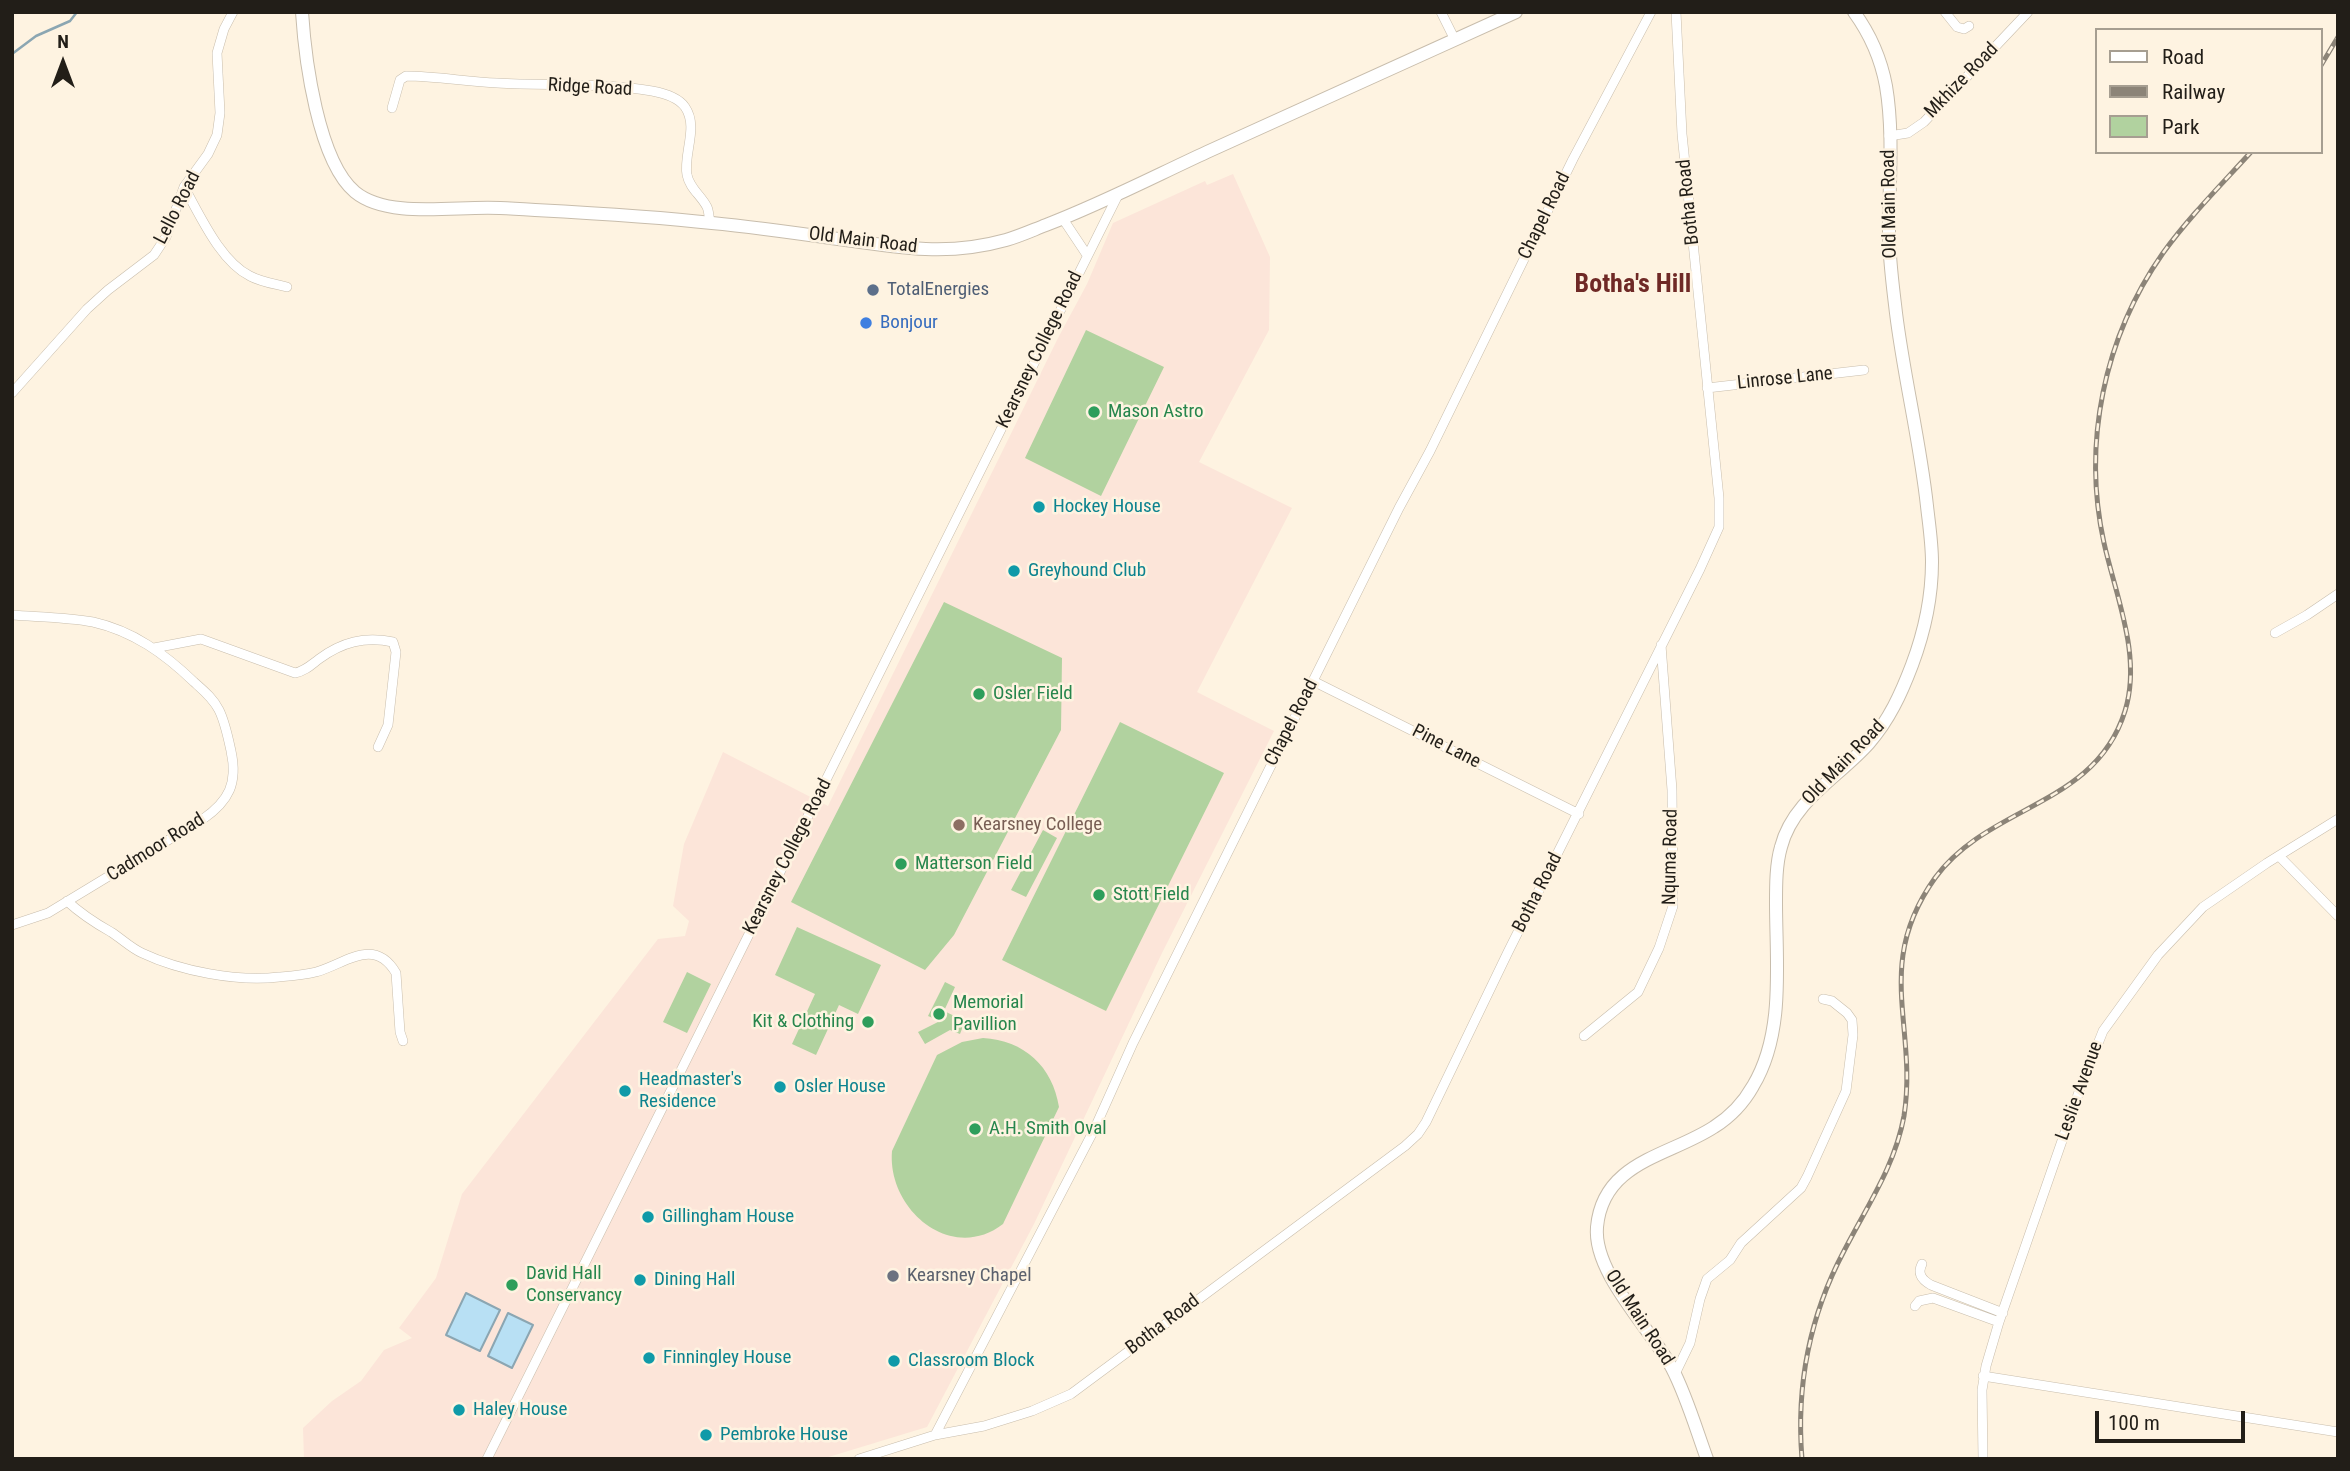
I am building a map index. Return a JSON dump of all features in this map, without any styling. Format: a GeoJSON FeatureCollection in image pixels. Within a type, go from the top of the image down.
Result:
{"type":"FeatureCollection","features":[{"type":"Feature","properties":{"kind":"main road","name":"Old Main Road"},"geometry":{"type":"LineString","coordinates":[[302,12],[309,75],[332,154],[342,176],[356,193],[376,203],[396,207],[493,207],[710,222],[911,249],[949,251],[1009,240],[1063,219],[1516,12]]}},
{"type":"Feature","properties":{"kind":"main road","name":"Old Main Road"},"geometry":{"type":"LineString","coordinates":[[1707,1459],[1675,1374],[1603,1264],[1597,1235],[1601,1208],[1614,1185],[1630,1169],[1711,1129],[1727,1118],[1753,1087],[1769,1051],[1773,1025],[1776,894],[1782,843],[1793,818],[1804,803],[1867,746],[1888,719],[1912,666],[1924,629],[1932,581],[1931,538],[1923,461],[1911,407],[1897,317],[1889,239],[1889,109],[1882,71],[1868,34],[1854,12]]}},
{"type":"Feature","properties":{"kind":"street","name":"Lello Road"},"geometry":{"type":"LineString","coordinates":[[12,393],[93,303],[154,255],[172,225],[184,187],[208,154],[217,135],[220,113],[217,53],[224,29],[233,12]]}},
{"type":"Feature","properties":{"kind":"street"},"geometry":{"type":"LineString","coordinates":[[1441,12],[1455,40]]}},
{"type":"Feature","properties":{"kind":"street","name":"Chapel Road"},"geometry":{"type":"LineString","coordinates":[[935,1435],[1094,1130],[1133,1043],[1399,508],[1436,440],[1573,159],[1651,12]]}},
{"type":"Feature","properties":{"kind":"street","name":"Botha Road"},"geometry":{"type":"LineString","coordinates":[[859,1459],[935,1435],[984,1426],[1032,1411],[1071,1394],[1418,1134],[1436,1104],[1508,952],[1700,569],[1718,527],[1719,498],[1682,134],[1676,12]]}},
{"type":"Feature","properties":{"kind":"street"},"geometry":{"type":"LineString","coordinates":[[1945,12],[1957,27],[1964,29],[1969,26]]}},
{"type":"Feature","properties":{"kind":"street","name":"Mkhize Road"},"geometry":{"type":"LineString","coordinates":[[1889,136],[1908,133],[1924,122],[2028,12]]}},
{"type":"Feature","properties":{"kind":"street","name":"Ridge Road"},"geometry":{"type":"LineString","coordinates":[[392,108],[400,80],[406,76],[472,82],[604,87],[668,95],[679,101],[689,116],[687,174],[690,184],[706,206],[710,222]]}},
{"type":"Feature","properties":{"kind":"street"},"geometry":{"type":"LineString","coordinates":[[184,187],[203,222],[237,266],[256,278],[287,286]]}},
{"type":"Feature","properties":{"kind":"street","name":"Kearsney College Road"},"geometry":{"type":"LineString","coordinates":[[487,1459],[1118,195]]}},
{"type":"Feature","properties":{"kind":"street","name":"Kearsney College Road"},"geometry":{"type":"LineString","coordinates":[[1063,219],[1087,255]]}},
{"type":"Feature","properties":{"kind":"street","name":"Linrose Lane"},"geometry":{"type":"LineString","coordinates":[[1707,388],[1864,370]]}},
{"type":"Feature","properties":{"kind":"street"},"geometry":{"type":"LineString","coordinates":[[2275,633],[2338,594]]}},
{"type":"Feature","properties":{"kind":"street","name":"Cadmoor Road"},"geometry":{"type":"LineString","coordinates":[[12,615],[92,622],[154,648],[187,676],[218,709],[232,754],[234,775],[230,791],[213,813],[40,917],[12,925]]}},
{"type":"Feature","properties":{"kind":"street"},"geometry":{"type":"LineString","coordinates":[[154,648],[201,639],[295,673],[304,671],[345,643],[371,639],[393,642],[396,652],[388,725],[378,747]]}},
{"type":"Feature","properties":{"kind":"street","name":"Nquma Road"},"geometry":{"type":"LineString","coordinates":[[1584,1036],[1639,992],[1659,948],[1673,906],[1672,790],[1661,645]]}},
{"type":"Feature","properties":{"kind":"street","name":"Pine Lane"},"geometry":{"type":"LineString","coordinates":[[1313,681],[1579,814]]}},
{"type":"Feature","properties":{"kind":"street","name":"Leslie Avenue"},"geometry":{"type":"LineString","coordinates":[[1983,1459],[1983,1376],[2076,1101],[2103,1031],[2144,972],[2187,922],[2222,892],[2338,819]]}},
{"type":"Feature","properties":{"kind":"street"},"geometry":{"type":"LineString","coordinates":[[2279,856],[2338,916]]}},
{"type":"Feature","properties":{"kind":"street"},"geometry":{"type":"LineString","coordinates":[[67,901],[80,914],[140,952],[216,975],[277,978],[315,972],[365,954],[380,956],[396,972],[403,1041]]}},
{"type":"Feature","properties":{"kind":"street"},"geometry":{"type":"LineString","coordinates":[[1675,1374],[1690,1343],[1707,1279],[1730,1260],[1741,1243],[1801,1188],[1846,1091],[1853,1025],[1847,1013],[1832,1001],[1823,999]]}},
{"type":"Feature","properties":{"kind":"street"},"geometry":{"type":"LineString","coordinates":[[1922,1264],[1922,1280],[2001,1318]]}},
{"type":"Feature","properties":{"kind":"street"},"geometry":{"type":"LineString","coordinates":[[1915,1306],[1919,1301],[1933,1298],[2001,1318]]}},
{"type":"Feature","properties":{"kind":"street"},"geometry":{"type":"LineString","coordinates":[[1983,1376],[2338,1432]]}},
{"type":"Feature","properties":{"kind":"shaded area","name":"Kearsney College"},"geometry":{"type":"Polygon","coordinates":[[[1233,174],[1270,257],[1269,330],[1199,462],[1292,508],[1197,692],[1274,731],[1162,953],[1034,1224],[927,1427],[822,1459],[304,1459],[303,1428],[332,1401],[361,1381],[384,1350],[412,1338],[399,1328],[436,1278],[462,1194],[658,939],[685,936],[689,921],[673,906],[684,844],[723,752],[828,806],[1087,284],[1113,223],[1205,181],[1207,185],[1233,174]]]}},
{"type":"Feature","properties":{"kind":"green space","name":"Mason Astro"},"geometry":{"type":"Polygon","coordinates":[[[1086,330],[1164,367],[1101,496],[1025,458],[1086,330]]]}},
{"type":"Feature","properties":{"kind":"green space"},"geometry":{"type":"Polygon","coordinates":[[[944,602],[1062,658],[1061,730],[954,935],[925,970],[791,902],[944,602]]]}},
{"type":"Feature","properties":{"kind":"green space","name":"Stott Field"},"geometry":{"type":"Polygon","coordinates":[[[1120,722],[1224,773],[1106,1011],[1002,960],[1120,722]]]}},
{"type":"Feature","properties":{"kind":"green space"},"geometry":{"type":"Polygon","coordinates":[[[1043,830],[1057,838],[1026,897],[1011,890],[1043,830]]]}},
{"type":"Feature","properties":{"kind":"green space"},"geometry":{"type":"Polygon","coordinates":[[[797,927],[881,965],[858,1014],[839,1005],[816,1055],[792,1044],[815,994],[775,975],[797,927]]]}},
{"type":"Feature","properties":{"kind":"green space"},"geometry":{"type":"Polygon","coordinates":[[[687,972],[711,984],[687,1033],[663,1022],[687,972]]]}},
{"type":"Feature","properties":{"kind":"green space","name":"Memorial Pavillion"},"geometry":{"type":"Polygon","coordinates":[[[945,982],[955,987],[944,1011],[965,1021],[960,1034],[950,1030],[925,1044],[918,1032],[940,1021],[928,1016],[945,982]]]}},
{"type":"Feature","properties":{"kind":"green space","name":"A.H. Smith Oval"},"geometry":{"type":"Polygon","coordinates":[[[983,1038],[1011,1044],[1034,1058],[1050,1080],[1059,1107],[1003,1224],[983,1235],[963,1238],[944,1234],[926,1224],[911,1210],[900,1192],[893,1172],[892,1151],[937,1055],[962,1042],[983,1038]]]}},
{"type":"Feature","properties":{"kind":"water"},"geometry":{"type":"Polygon","coordinates":[[[466,1293],[500,1310],[480,1351],[446,1335],[466,1293]]]}},
{"type":"Feature","properties":{"kind":"water"},"geometry":{"type":"Polygon","coordinates":[[[508,1313],[533,1325],[512,1368],[488,1356],[508,1313]]]}},
{"type":"Feature","properties":{"kind":"waterway"},"geometry":{"type":"LineString","coordinates":[[12,54],[36,36],[70,21],[77,12]]}},
{"type":"Feature","properties":{"kind":"railway"},"geometry":{"type":"LineString","coordinates":[[2322,64],[2338,37]]}},
{"type":"Feature","properties":{"kind":"railway"},"geometry":{"type":"LineString","coordinates":[[1802,1459],[1801,1405],[1814,1326],[1832,1275],[1887,1169],[1904,1116],[1907,1084],[1902,968],[1906,939],[1916,910],[1935,878],[1957,854],[1983,834],[2066,787],[2090,767],[2110,743],[2125,711],[2131,669],[2129,648],[2104,543],[2098,505],[2097,429],[2103,392],[2126,320],[2143,285],[2183,227],[2249,154]]}},
{"type":"Feature","properties":{"kind":"place","name":"TotalEnergies"},"geometry":{"type":"Point","coordinates":[873,290]}},
{"type":"Feature","properties":{"kind":"place","name":"Bonjour"},"geometry":{"type":"Point","coordinates":[866,323]}},
{"type":"Feature","properties":{"kind":"place","name":"Mason Astro"},"geometry":{"type":"Point","coordinates":[1094,412]}},
{"type":"Feature","properties":{"kind":"place","name":"Hockey House"},"geometry":{"type":"Point","coordinates":[1039,507]}},
{"type":"Feature","properties":{"kind":"place","name":"Greyhound Club"},"geometry":{"type":"Point","coordinates":[1014,571]}},
{"type":"Feature","properties":{"kind":"place","name":"Osler Field"},"geometry":{"type":"Point","coordinates":[979,694]}},
{"type":"Feature","properties":{"kind":"place","name":"Kearsney College"},"geometry":{"type":"Point","coordinates":[959,825]}},
{"type":"Feature","properties":{"kind":"place","name":"Matterson Field"},"geometry":{"type":"Point","coordinates":[901,864]}},
{"type":"Feature","properties":{"kind":"place","name":"Stott Field"},"geometry":{"type":"Point","coordinates":[1099,895]}},
{"type":"Feature","properties":{"kind":"place","name":"Memorial Pavillion"},"geometry":{"type":"Point","coordinates":[939,1014]}},
{"type":"Feature","properties":{"kind":"place","name":"Kit & Clothing"},"geometry":{"type":"Point","coordinates":[868,1022]}},
{"type":"Feature","properties":{"kind":"place","name":"Osler House"},"geometry":{"type":"Point","coordinates":[780,1087]}},
{"type":"Feature","properties":{"kind":"place","name":"Headmaster's Residence"},"geometry":{"type":"Point","coordinates":[625,1091]}},
{"type":"Feature","properties":{"kind":"place","name":"A.H. Smith Oval"},"geometry":{"type":"Point","coordinates":[975,1129]}},
{"type":"Feature","properties":{"kind":"place","name":"Gillingham House"},"geometry":{"type":"Point","coordinates":[648,1217]}},
{"type":"Feature","properties":{"kind":"place","name":"Kearsney Chapel"},"geometry":{"type":"Point","coordinates":[893,1276]}},
{"type":"Feature","properties":{"kind":"place","name":"Dining Hall"},"geometry":{"type":"Point","coordinates":[640,1280]}},
{"type":"Feature","properties":{"kind":"place","name":"David Hall Conservancy"},"geometry":{"type":"Point","coordinates":[512,1285]}},
{"type":"Feature","properties":{"kind":"place","name":"Finningley House"},"geometry":{"type":"Point","coordinates":[649,1358]}},
{"type":"Feature","properties":{"kind":"place","name":"Classroom Block"},"geometry":{"type":"Point","coordinates":[894,1361]}},
{"type":"Feature","properties":{"kind":"place","name":"Haley House"},"geometry":{"type":"Point","coordinates":[459,1410]}},
{"type":"Feature","properties":{"kind":"place","name":"Pembroke House"},"geometry":{"type":"Point","coordinates":[706,1435]}},
{"type":"Feature","properties":{"kind":"district","name":"Botha's Hill"},"geometry":{"type":"Point","coordinates":[1633,285]}}]}
